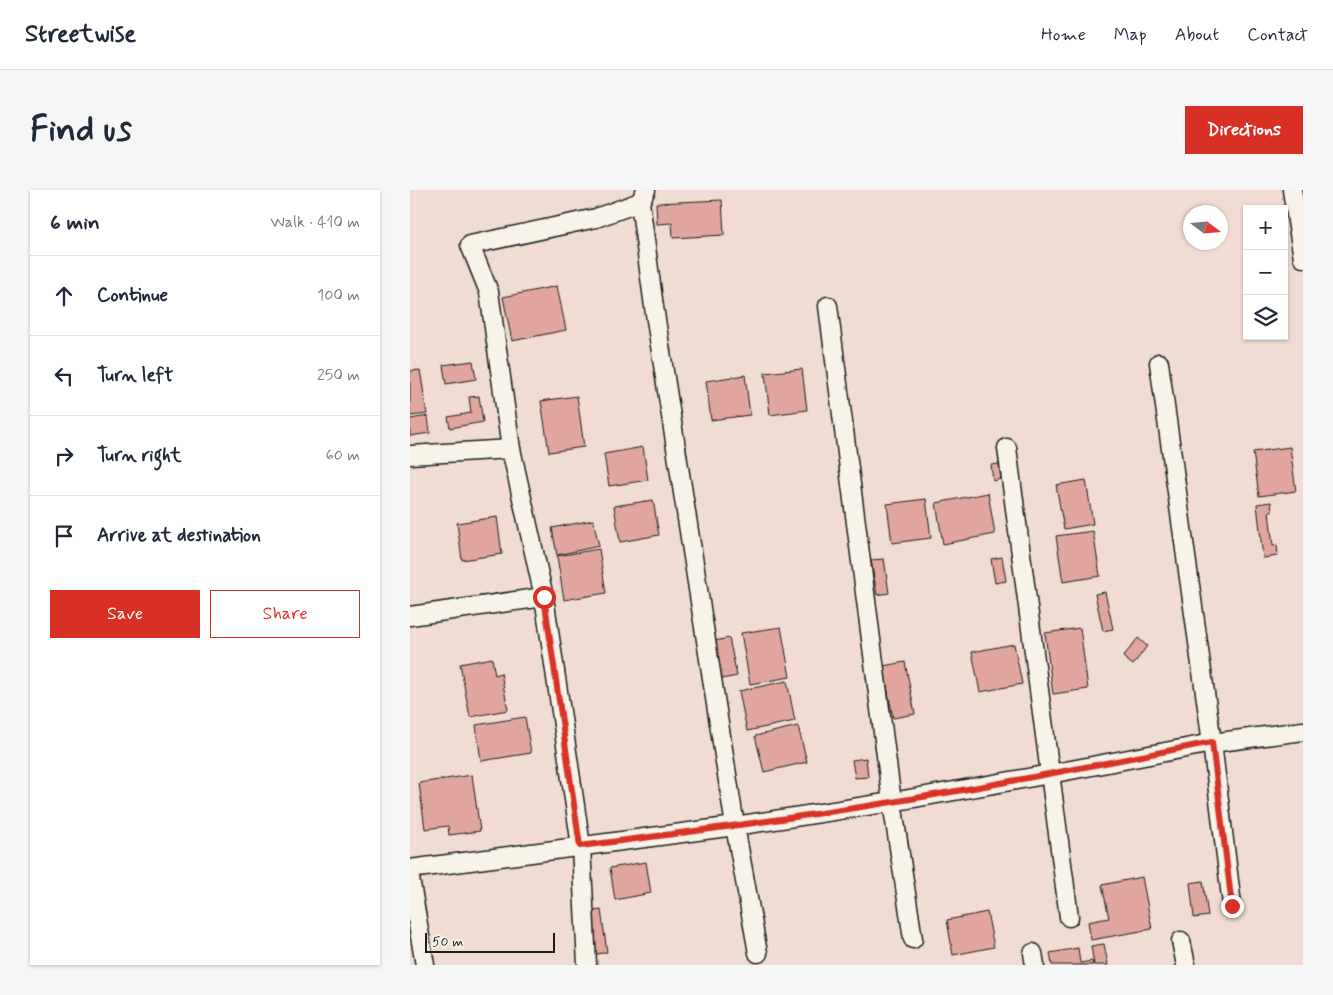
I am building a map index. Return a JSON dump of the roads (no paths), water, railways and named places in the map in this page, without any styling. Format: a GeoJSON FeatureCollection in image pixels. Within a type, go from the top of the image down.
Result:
{"type":"FeatureCollection","features":[{"type":"Feature","properties":{"kind":"street"},"geometry":{"type":"LineString","coordinates":[[1292,190],[1303,258]]}},
{"type":"Feature","properties":{"kind":"street"},"geometry":{"type":"LineString","coordinates":[[587,965],[580,846],[544,597],[511,449],[489,292],[470,245],[596,218],[643,196],[654,307],[735,826],[758,954]]}},
{"type":"Feature","properties":{"kind":"street"},"geometry":{"type":"LineString","coordinates":[[828,306],[892,802],[913,939]]}},
{"type":"Feature","properties":{"kind":"street"},"geometry":{"type":"LineString","coordinates":[[1159,363],[1212,742],[1232,906]]}},
{"type":"Feature","properties":{"kind":"street"},"geometry":{"type":"LineString","coordinates":[[1007,448],[1069,917]]}},
{"type":"Feature","properties":{"kind":"street"},"geometry":{"type":"LineString","coordinates":[[410,455],[511,449]]}},
{"type":"Feature","properties":{"kind":"street"},"geometry":{"type":"LineString","coordinates":[[410,616],[544,597]]}},
{"type":"Feature","properties":{"kind":"street"},"geometry":{"type":"LineString","coordinates":[[410,870],[735,826],[892,802],[1050,774],[1212,742],[1303,731]]}},
{"type":"Feature","properties":{"kind":"street"},"geometry":{"type":"LineString","coordinates":[[410,878],[426,965]]}},
{"type":"Feature","properties":{"kind":"street"},"geometry":{"type":"LineString","coordinates":[[1181,942],[1186,965]]}}]}
